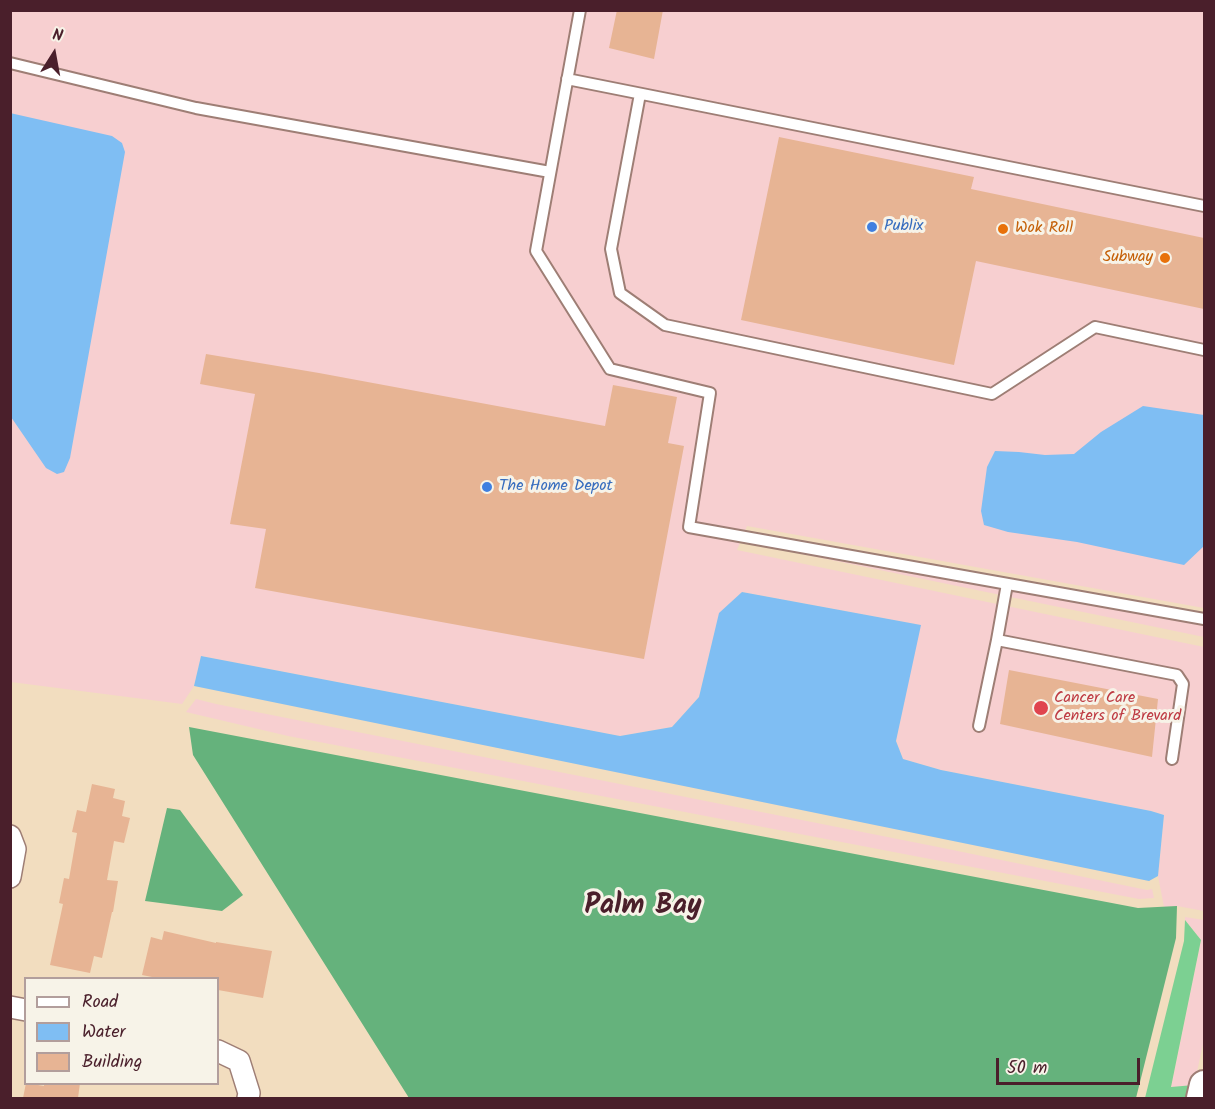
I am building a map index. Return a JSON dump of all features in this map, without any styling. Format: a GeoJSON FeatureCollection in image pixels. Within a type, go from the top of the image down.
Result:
{"type":"FeatureCollection","features":[{"type":"Feature","properties":{"kind":"street"},"geometry":{"type":"LineString","coordinates":[[10,836],[15,849],[10,877]]}},
{"type":"Feature","properties":{"kind":"street"},"geometry":{"type":"LineString","coordinates":[[219,1051],[238,1061],[248,1096]]}},
{"type":"Feature","properties":{"kind":"street"},"geometry":{"type":"LineString","coordinates":[[1201,1098],[1204,1085]]}},
{"type":"Feature","properties":{"kind":"lane"},"geometry":{"type":"LineString","coordinates":[[580,10],[536,251],[610,369],[710,393],[689,527],[1204,619]]}},
{"type":"Feature","properties":{"kind":"lane"},"geometry":{"type":"LineString","coordinates":[[10,63],[196,108],[550,172]]}},
{"type":"Feature","properties":{"kind":"lane"},"geometry":{"type":"LineString","coordinates":[[567,79],[1204,206]]}},
{"type":"Feature","properties":{"kind":"lane"},"geometry":{"type":"LineString","coordinates":[[640,94],[611,249],[620,292],[665,325],[992,394],[1095,327],[1204,350]]}},
{"type":"Feature","properties":{"kind":"lane"},"geometry":{"type":"LineString","coordinates":[[979,726],[1007,584]]}},
{"type":"Feature","properties":{"kind":"lane"},"geometry":{"type":"LineString","coordinates":[[997,640],[1177,675],[1183,684],[1172,759]]}},
{"type":"Feature","properties":{"kind":"shaded area"},"geometry":{"type":"Polygon","coordinates":[[[11,11],[1204,11],[1204,608],[747,526],[737,550],[1204,647],[1204,911],[1177,906],[1164,907],[1158,876],[1164,815],[941,770],[903,759],[896,741],[920,625],[742,592],[719,614],[699,697],[672,727],[620,736],[201,656],[194,686],[182,704],[11,682],[11,11]]]}},
{"type":"Feature","properties":{"kind":"shaded area"},"geometry":{"type":"Polygon","coordinates":[[[749,543],[1204,617],[1204,637],[749,543]]]}},
{"type":"Feature","properties":{"kind":"shaded area"},"geometry":{"type":"Polygon","coordinates":[[[196,699],[1147,890],[1152,889],[1154,898],[1139,899],[288,736],[186,712],[196,699]]]}},
{"type":"Feature","properties":{"kind":"shaded area"},"geometry":{"type":"Polygon","coordinates":[[[1185,917],[1204,920],[1204,1040],[1194,1085],[1171,1088],[1201,940],[1185,917]]]}},
{"type":"Feature","properties":{"kind":"green space"},"geometry":{"type":"Polygon","coordinates":[[[189,727],[1138,908],[1177,906],[1176,938],[1136,1098],[409,1098],[193,755],[189,727]]]}},
{"type":"Feature","properties":{"kind":"green space"},"geometry":{"type":"Polygon","coordinates":[[[167,808],[180,810],[243,895],[222,911],[145,901],[167,808]]]}},
{"type":"Feature","properties":{"kind":"green space"},"geometry":{"type":"Polygon","coordinates":[[[1185,920],[1201,940],[1171,1087],[1194,1085],[1191,1098],[1145,1098],[1184,941],[1185,920]]]}},
{"type":"Feature","properties":{"kind":"water"},"geometry":{"type":"Polygon","coordinates":[[[10,113],[112,136],[122,143],[125,152],[70,458],[64,472],[57,474],[46,468],[11,417],[10,113]]]}},
{"type":"Feature","properties":{"kind":"water"},"geometry":{"type":"Polygon","coordinates":[[[1143,406],[1204,415],[1204,546],[1184,565],[1077,542],[1008,532],[984,525],[981,511],[987,467],[995,451],[1045,455],[1074,454],[1101,432],[1143,406]]]}},
{"type":"Feature","properties":{"kind":"water"},"geometry":{"type":"Polygon","coordinates":[[[742,592],[921,625],[896,741],[903,759],[941,770],[1164,815],[1158,876],[1149,881],[194,686],[201,656],[620,736],[672,727],[699,697],[719,613],[742,592]]]}},
{"type":"Feature","properties":{"kind":"building"},"geometry":{"type":"Polygon","coordinates":[[[617,10],[663,10],[654,59],[609,48],[617,10]]]}},
{"type":"Feature","properties":{"kind":"building","name":"Publix"},"geometry":{"type":"Polygon","coordinates":[[[779,137],[974,177],[971,189],[1204,238],[1204,309],[976,261],[954,365],[741,320],[779,137]]]}},
{"type":"Feature","properties":{"kind":"building","name":"The Home Depot"},"geometry":{"type":"Polygon","coordinates":[[[206,354],[605,426],[613,385],[677,397],[668,443],[684,446],[644,659],[255,588],[266,529],[230,524],[255,394],[200,384],[206,354]]]}},
{"type":"Feature","properties":{"kind":"building"},"geometry":{"type":"Polygon","coordinates":[[[1009,670],[1158,699],[1152,757],[1000,724],[1009,670]]]}},
{"type":"Feature","properties":{"kind":"building"},"geometry":{"type":"Polygon","coordinates":[[[92,784],[115,789],[113,798],[125,801],[122,816],[130,818],[124,843],[114,841],[107,880],[118,881],[113,912],[102,958],[94,956],[90,973],[50,965],[63,904],[59,903],[64,878],[69,879],[77,833],[72,832],[77,810],[86,812],[92,784]]]}},
{"type":"Feature","properties":{"kind":"building"},"geometry":{"type":"Polygon","coordinates":[[[164,931],[216,943],[272,951],[263,998],[219,990],[219,977],[142,975],[151,937],[162,940],[164,931]]]}},
{"type":"Feature","properties":{"kind":"building"},"geometry":{"type":"Polygon","coordinates":[[[26,1085],[80,1085],[78,1098],[23,1098],[26,1085]]]}},
{"type":"Feature","properties":{"kind":"place","name":"Publix"},"geometry":{"type":"Point","coordinates":[872,227]}},
{"type":"Feature","properties":{"kind":"place","name":"Wok Roll"},"geometry":{"type":"Point","coordinates":[1003,229]}},
{"type":"Feature","properties":{"kind":"place","name":"Subway"},"geometry":{"type":"Point","coordinates":[1165,258]}},
{"type":"Feature","properties":{"kind":"place","name":"The Home Depot"},"geometry":{"type":"Point","coordinates":[487,487]}},
{"type":"Feature","properties":{"kind":"place","name":"Cancer Care Centers of Brevard"},"geometry":{"type":"Point","coordinates":[1041,708]}},
{"type":"Feature","properties":{"kind":"district","name":"Palm Bay"},"geometry":{"type":"Point","coordinates":[643,908]}}]}
